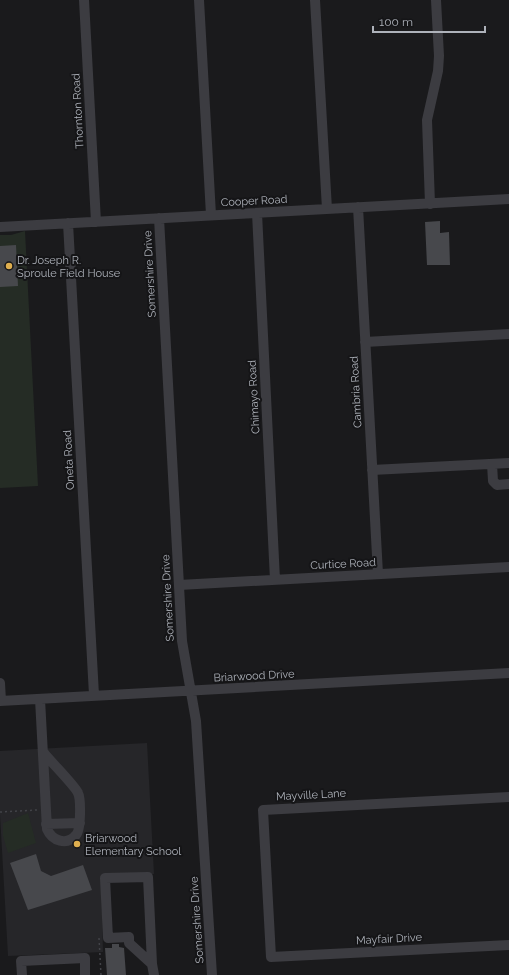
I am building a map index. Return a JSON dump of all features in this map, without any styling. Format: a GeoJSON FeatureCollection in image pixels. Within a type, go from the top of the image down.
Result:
{"type":"FeatureCollection","features":[{"type":"Feature","properties":{"kind":"street","name":"Thornton Road"},"geometry":{"type":"LineString","coordinates":[[84,0],[96,222]]}},
{"type":"Feature","properties":{"kind":"street"},"geometry":{"type":"LineString","coordinates":[[199,0],[211,215]]}},
{"type":"Feature","properties":{"kind":"street"},"geometry":{"type":"LineString","coordinates":[[315,0],[327,209]]}},
{"type":"Feature","properties":{"kind":"street"},"geometry":{"type":"LineString","coordinates":[[430,204],[427,120],[438,71],[439,56],[436,0]]}},
{"type":"Feature","properties":{"kind":"street","name":"Cooper Road"},"geometry":{"type":"LineString","coordinates":[[0,227],[509,199]]}},
{"type":"Feature","properties":{"kind":"street","name":"Cambria Road"},"geometry":{"type":"LineString","coordinates":[[358,208],[378,574]]}},
{"type":"Feature","properties":{"kind":"street","name":"Chimayo Road"},"geometry":{"type":"LineString","coordinates":[[257,213],[275,580]]}},
{"type":"Feature","properties":{"kind":"street","name":"Somershire Drive"},"geometry":{"type":"LineString","coordinates":[[159,218],[182,641],[197,739],[212,975]]}},
{"type":"Feature","properties":{"kind":"street","name":"Oneta Road"},"geometry":{"type":"LineString","coordinates":[[68,223],[94,695]]}},
{"type":"Feature","properties":{"kind":"street"},"geometry":{"type":"LineString","coordinates":[[365,342],[509,334]]}},
{"type":"Feature","properties":{"kind":"street"},"geometry":{"type":"LineString","coordinates":[[372,470],[509,463]]}},
{"type":"Feature","properties":{"kind":"street"},"geometry":{"type":"LineString","coordinates":[[492,464],[493,481],[496,485],[509,484]]}},
{"type":"Feature","properties":{"kind":"street","name":"Curtice Road"},"geometry":{"type":"LineString","coordinates":[[179,585],[509,567]]}},
{"type":"Feature","properties":{"kind":"street","name":"Briarwood Drive"},"geometry":{"type":"LineString","coordinates":[[1,701],[509,673]]}},
{"type":"Feature","properties":{"kind":"street"},"geometry":{"type":"LineString","coordinates":[[0,683],[1,701]]}},
{"type":"Feature","properties":{"kind":"street"},"geometry":{"type":"LineString","coordinates":[[40,699],[44,754],[46,824],[51,836],[62,841],[68,841],[77,835],[80,823],[78,793],[44,754]]}},
{"type":"Feature","properties":{"kind":"street","name":"Mayville Lane"},"geometry":{"type":"LineString","coordinates":[[271,958],[263,810],[509,798]]}},
{"type":"Feature","properties":{"kind":"street"},"geometry":{"type":"LineString","coordinates":[[46,824],[80,823]]}},
{"type":"Feature","properties":{"kind":"street"},"geometry":{"type":"LineString","coordinates":[[152,964],[129,942],[129,937],[108,938],[105,878],[148,876],[152,964],[154,975]]}},
{"type":"Feature","properties":{"kind":"street","name":"Mayfair Drive"},"geometry":{"type":"LineString","coordinates":[[271,958],[509,945]]}},
{"type":"Feature","properties":{"kind":"street"},"geometry":{"type":"LineString","coordinates":[[22,975],[22,961],[85,958],[86,975]]}},
{"type":"Feature","properties":{"kind":"path"},"geometry":{"type":"LineString","coordinates":[[0,812],[37,810]]}},
{"type":"Feature","properties":{"kind":"shaded area"},"geometry":{"type":"Polygon","coordinates":[[[25,231],[38,486],[0,488],[0,235],[11,235],[25,231]]]}},
{"type":"Feature","properties":{"kind":"shaded area","name":"Briarwood Elementary School"},"geometry":{"type":"Polygon","coordinates":[[[147,743],[154,874],[101,877],[103,952],[8,956],[0,815],[0,751],[147,743]]]}},
{"type":"Feature","properties":{"kind":"shaded area"},"geometry":{"type":"Polygon","coordinates":[[[28,813],[36,843],[8,853],[3,836],[3,823],[28,813]]]}},
{"type":"Feature","properties":{"kind":"building"},"geometry":{"type":"Polygon","coordinates":[[[440,221],[440,233],[449,232],[450,265],[427,265],[425,222],[440,221]]]}},
{"type":"Feature","properties":{"kind":"building","name":"Dr. Joseph R. Sproule Field House"},"geometry":{"type":"Polygon","coordinates":[[[16,245],[18,286],[0,287],[0,246],[16,245]]]}},
{"type":"Feature","properties":{"kind":"building","name":"Briarwood Elementary School"},"geometry":{"type":"Polygon","coordinates":[[[36,854],[41,871],[51,876],[83,865],[92,890],[28,910],[10,863],[36,854]]]}},
{"type":"Feature","properties":{"kind":"building"},"geometry":{"type":"Polygon","coordinates":[[[112,944],[119,944],[119,947],[124,948],[126,975],[107,975],[105,948],[112,948],[112,944]]]}},
{"type":"Feature","properties":{"kind":"place","name":"Dr. Joseph R. Sproule Field House"},"geometry":{"type":"Point","coordinates":[9,266]}},
{"type":"Feature","properties":{"kind":"place","name":"Briarwood Elementary School"},"geometry":{"type":"Point","coordinates":[77,844]}}]}
